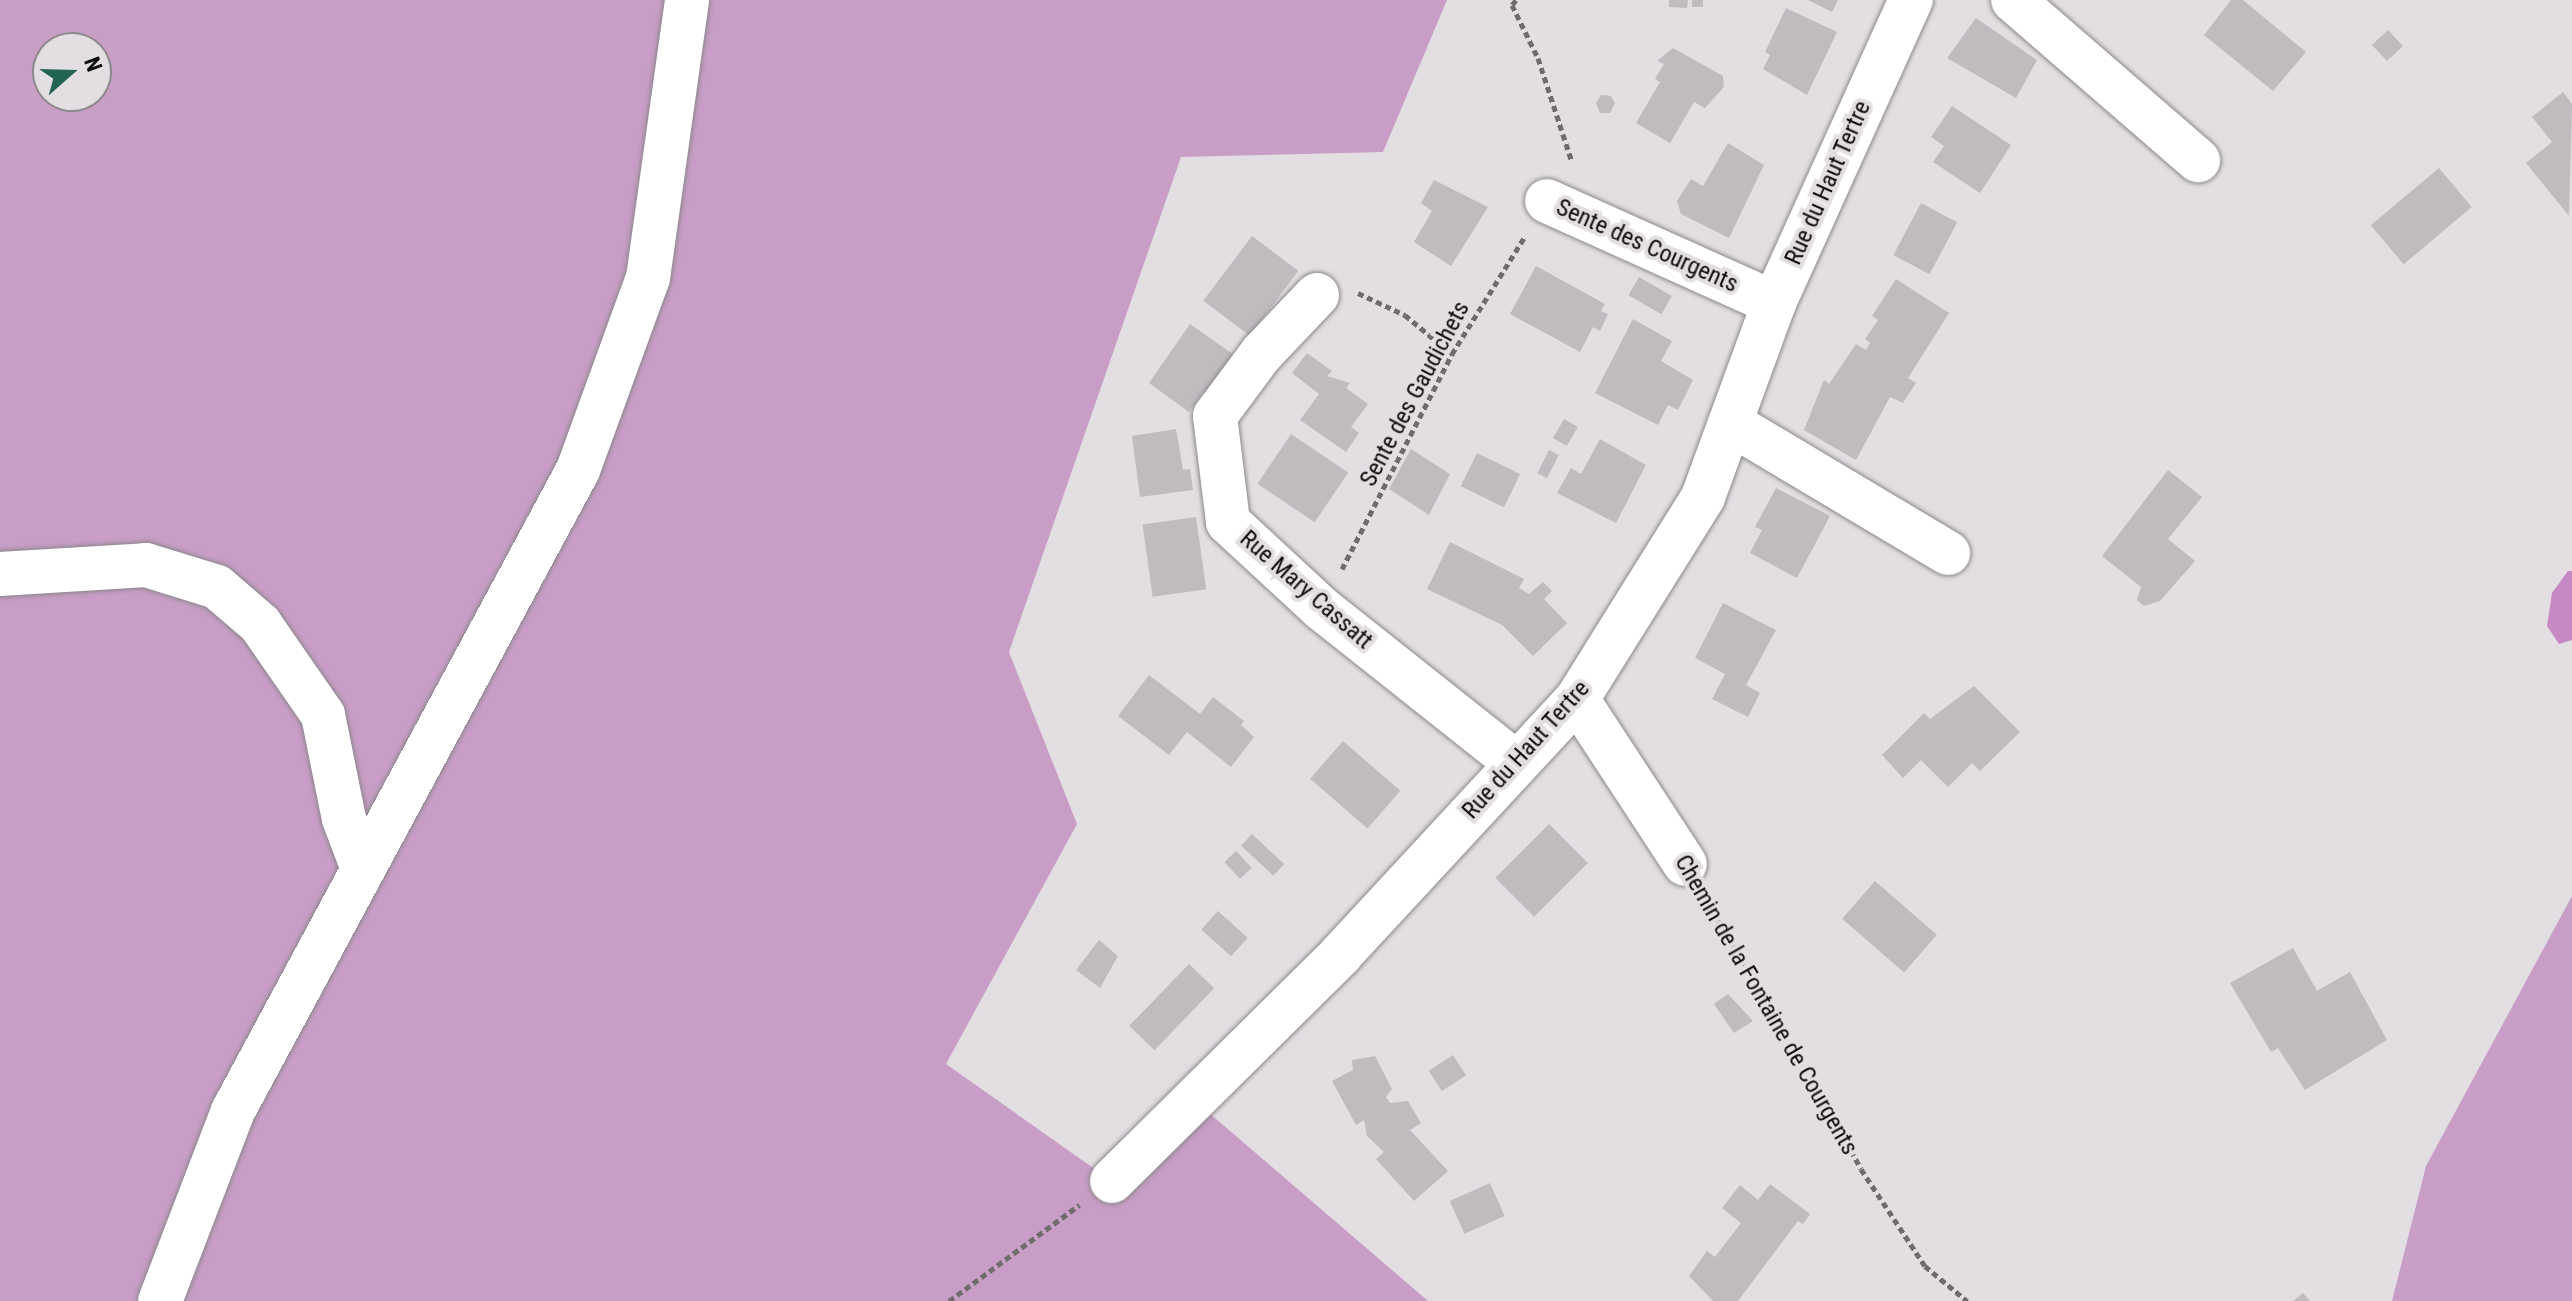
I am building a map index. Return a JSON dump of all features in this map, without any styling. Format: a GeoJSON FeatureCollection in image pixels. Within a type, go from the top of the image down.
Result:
{"type":"FeatureCollection","features":[{"type":"Feature","properties":{"kind":"street"},"geometry":{"type":"LineString","coordinates":[[160,1301],[233,1111],[578,470],[648,278],[687,0]]}},
{"type":"Feature","properties":{"kind":"street","name":"Rue du Haut Tertre"},"geometry":{"type":"LineString","coordinates":[[1112,1181],[1341,954],[1577,699],[1703,497],[1774,303],[1911,0]]}},
{"type":"Feature","properties":{"kind":"street"},"geometry":{"type":"LineString","coordinates":[[2013,0],[2198,160]]}},
{"type":"Feature","properties":{"kind":"street","name":"Sente des Courgents"},"geometry":{"type":"LineString","coordinates":[[1547,201],[1774,303]]}},
{"type":"Feature","properties":{"kind":"street","name":"Rue Mary Cassatt"},"geometry":{"type":"LineString","coordinates":[[1317,295],[1261,354],[1215,416],[1228,522],[1322,609],[1516,763]]}},
{"type":"Feature","properties":{"kind":"street"},"geometry":{"type":"LineString","coordinates":[[1730,423],[1948,553]]}},
{"type":"Feature","properties":{"kind":"street"},"geometry":{"type":"LineString","coordinates":[[0,574],[146,565],[217,587],[260,624],[323,715],[344,819],[363,869]]}},
{"type":"Feature","properties":{"kind":"street","name":"Chemin de la Fontaine de Courgents"},"geometry":{"type":"LineString","coordinates":[[1577,699],[1685,864]]}},
{"type":"Feature","properties":{"kind":"path","name":"Sente des Courgents"},"geometry":{"type":"LineString","coordinates":[[1516,0],[1512,5],[1538,58],[1572,164],[1547,201]]}},
{"type":"Feature","properties":{"kind":"path","name":"Sente des Gaudichets"},"geometry":{"type":"LineString","coordinates":[[1322,609],[1452,354],[1547,201]]}},
{"type":"Feature","properties":{"kind":"path"},"geometry":{"type":"LineString","coordinates":[[1317,295],[1365,293],[1405,315],[1452,354]]}},
{"type":"Feature","properties":{"kind":"path","name":"Chemin de la Fontaine de Courgents"},"geometry":{"type":"LineString","coordinates":[[1685,864],[1861,1169],[1925,1266],[1967,1301]]}},
{"type":"Feature","properties":{"kind":"path"},"geometry":{"type":"LineString","coordinates":[[949,1301],[1112,1181]]}},
{"type":"Feature","properties":{"kind":"shaded area"},"geometry":{"type":"Polygon","coordinates":[[[0,0],[1447,0],[1383,152],[1181,157],[1009,652],[1077,824],[946,1064],[1106,1177],[1194,1100],[1428,1301],[0,1301],[0,0]]]}},
{"type":"Feature","properties":{"kind":"shaded area"},"geometry":{"type":"Polygon","coordinates":[[[2568,571],[2572,571],[2572,640],[2559,644],[2547,626],[2552,593],[2568,571]]]}},
{"type":"Feature","properties":{"kind":"shaded area"},"geometry":{"type":"Polygon","coordinates":[[[2572,896],[2572,1301],[2392,1301],[2426,1166],[2572,896]]]}},
{"type":"Feature","properties":{"kind":"building"},"geometry":{"type":"Polygon","coordinates":[[[1669,0],[1688,0],[1687,8],[1669,7],[1669,0]]]}},
{"type":"Feature","properties":{"kind":"building"},"geometry":{"type":"Polygon","coordinates":[[[1692,0],[1703,0],[1703,7],[1692,7],[1692,0]]]}},
{"type":"Feature","properties":{"kind":"building"},"geometry":{"type":"Polygon","coordinates":[[[1808,0],[1838,0],[1832,12],[1808,0]]]}},
{"type":"Feature","properties":{"kind":"building"},"geometry":{"type":"Polygon","coordinates":[[[2231,0],[2243,0],[2306,52],[2273,91],[2204,35],[2231,0]]]}},
{"type":"Feature","properties":{"kind":"building"},"geometry":{"type":"Polygon","coordinates":[[[1786,8],[1837,32],[1807,95],[1763,69],[1770,55],[1765,52],[1786,8]]]}},
{"type":"Feature","properties":{"kind":"building"},"geometry":{"type":"Polygon","coordinates":[[[1976,18],[2037,60],[2016,98],[1947,58],[1976,18]]]}},
{"type":"Feature","properties":{"kind":"building"},"geometry":{"type":"Polygon","coordinates":[[[2388,30],[2403,46],[2387,61],[2372,45],[2388,30]]]}},
{"type":"Feature","properties":{"kind":"building"},"geometry":{"type":"Polygon","coordinates":[[[1673,48],[1723,76],[1724,87],[1705,108],[1694,102],[1670,143],[1636,123],[1660,82],[1655,79],[1664,64],[1657,61],[1673,48]]]}},
{"type":"Feature","properties":{"kind":"building"},"geometry":{"type":"Polygon","coordinates":[[[2563,92],[2572,104],[2569,216],[2526,163],[2552,142],[2532,117],[2563,92]]]}},
{"type":"Feature","properties":{"kind":"building"},"geometry":{"type":"Polygon","coordinates":[[[1601,95],[1611,96],[1615,103],[1610,113],[1600,113],[1596,103],[1601,95]]]}},
{"type":"Feature","properties":{"kind":"building"},"geometry":{"type":"Polygon","coordinates":[[[1952,106],[2011,145],[1980,193],[1933,162],[1944,146],[1931,137],[1952,106]]]}},
{"type":"Feature","properties":{"kind":"building"},"geometry":{"type":"Polygon","coordinates":[[[1728,143],[1764,165],[1729,238],[1681,214],[1677,201],[1691,179],[1703,186],[1728,143]]]}},
{"type":"Feature","properties":{"kind":"building"},"geometry":{"type":"Polygon","coordinates":[[[2439,168],[2472,207],[2404,264],[2371,225],[2439,168]]]}},
{"type":"Feature","properties":{"kind":"building"},"geometry":{"type":"Polygon","coordinates":[[[1434,180],[1488,207],[1451,266],[1414,242],[1432,211],[1421,203],[1434,180]]]}},
{"type":"Feature","properties":{"kind":"building"},"geometry":{"type":"Polygon","coordinates":[[[1921,203],[1957,222],[1930,274],[1893,255],[1921,203]]]}},
{"type":"Feature","properties":{"kind":"building"},"geometry":{"type":"Polygon","coordinates":[[[1252,236],[1298,271],[1250,336],[1203,301],[1252,236]]]}},
{"type":"Feature","properties":{"kind":"building"},"geometry":{"type":"Polygon","coordinates":[[[1536,266],[1605,304],[1601,311],[1608,314],[1600,331],[1593,327],[1580,352],[1510,314],[1536,266]]]}},
{"type":"Feature","properties":{"kind":"building"},"geometry":{"type":"Polygon","coordinates":[[[1639,277],[1672,296],[1661,314],[1628,295],[1639,277]]]}},
{"type":"Feature","properties":{"kind":"building"},"geometry":{"type":"Polygon","coordinates":[[[1896,279],[1949,313],[1908,378],[1916,383],[1903,403],[1890,397],[1856,460],[1804,430],[1824,380],[1829,384],[1856,344],[1866,350],[1870,343],[1865,339],[1878,320],[1872,316],[1896,279]]]}},
{"type":"Feature","properties":{"kind":"building"},"geometry":{"type":"Polygon","coordinates":[[[1633,319],[1672,341],[1661,361],[1693,380],[1678,410],[1668,405],[1658,425],[1595,393],[1633,319]]]}},
{"type":"Feature","properties":{"kind":"building"},"geometry":{"type":"Polygon","coordinates":[[[1190,324],[1237,357],[1209,396],[1203,392],[1189,412],[1149,383],[1190,324]]]}},
{"type":"Feature","properties":{"kind":"building"},"geometry":{"type":"Polygon","coordinates":[[[1307,353],[1332,371],[1327,376],[1350,383],[1346,388],[1368,404],[1351,427],[1359,433],[1346,452],[1300,420],[1319,394],[1292,373],[1307,353]]]}},
{"type":"Feature","properties":{"kind":"building"},"geometry":{"type":"Polygon","coordinates":[[[1564,419],[1578,427],[1567,446],[1553,438],[1564,419]]]}},
{"type":"Feature","properties":{"kind":"building"},"geometry":{"type":"Polygon","coordinates":[[[1176,429],[1183,470],[1190,469],[1193,490],[1140,497],[1132,436],[1176,429]]]}},
{"type":"Feature","properties":{"kind":"building"},"geometry":{"type":"Polygon","coordinates":[[[1291,434],[1348,473],[1315,522],[1257,484],[1291,434]]]}},
{"type":"Feature","properties":{"kind":"building"},"geometry":{"type":"Polygon","coordinates":[[[1600,439],[1646,465],[1616,523],[1557,493],[1571,468],[1581,474],[1600,439]]]}},
{"type":"Feature","properties":{"kind":"building"},"geometry":{"type":"Polygon","coordinates":[[[1411,449],[1450,474],[1429,515],[1389,489],[1411,449]]]}},
{"type":"Feature","properties":{"kind":"building"},"geometry":{"type":"Polygon","coordinates":[[[1549,450],[1559,455],[1547,478],[1537,473],[1549,450]]]}},
{"type":"Feature","properties":{"kind":"building"},"geometry":{"type":"Polygon","coordinates":[[[1477,453],[1520,474],[1504,507],[1461,486],[1477,453]]]}},
{"type":"Feature","properties":{"kind":"building"},"geometry":{"type":"Polygon","coordinates":[[[2168,470],[2202,497],[2168,539],[2195,561],[2160,601],[2144,606],[2137,600],[2141,587],[2102,556],[2168,470]]]}},
{"type":"Feature","properties":{"kind":"building"},"geometry":{"type":"Polygon","coordinates":[[[1776,488],[1830,516],[1797,578],[1750,553],[1762,530],[1755,527],[1776,488]]]}},
{"type":"Feature","properties":{"kind":"building"},"geometry":{"type":"Polygon","coordinates":[[[1196,517],[1206,589],[1153,597],[1143,525],[1196,517]]]}},
{"type":"Feature","properties":{"kind":"building"},"geometry":{"type":"Polygon","coordinates":[[[1450,542],[1524,579],[1519,588],[1529,594],[1543,582],[1552,591],[1544,599],[1567,623],[1533,656],[1502,625],[1427,589],[1450,542]]]}},
{"type":"Feature","properties":{"kind":"building"},"geometry":{"type":"Polygon","coordinates":[[[1723,603],[1776,630],[1746,685],[1760,693],[1748,717],[1712,699],[1725,674],[1695,658],[1723,603]]]}},
{"type":"Feature","properties":{"kind":"building"},"geometry":{"type":"Polygon","coordinates":[[[1149,675],[1200,714],[1213,697],[1244,721],[1241,725],[1254,737],[1231,767],[1187,732],[1169,755],[1118,716],[1149,675]]]}},
{"type":"Feature","properties":{"kind":"building"},"geometry":{"type":"Polygon","coordinates":[[[1974,686],[2020,732],[1980,771],[1972,763],[1948,787],[1921,760],[1903,778],[1882,755],[1924,713],[1930,719],[1974,686]]]}},
{"type":"Feature","properties":{"kind":"building"},"geometry":{"type":"Polygon","coordinates":[[[1343,741],[1400,791],[1368,829],[1310,779],[1343,741]]]}},
{"type":"Feature","properties":{"kind":"building"},"geometry":{"type":"Polygon","coordinates":[[[1549,824],[1588,863],[1534,917],[1495,878],[1549,824]]]}},
{"type":"Feature","properties":{"kind":"building"},"geometry":{"type":"Polygon","coordinates":[[[1252,834],[1284,864],[1273,876],[1241,846],[1252,834]]]}},
{"type":"Feature","properties":{"kind":"building"},"geometry":{"type":"Polygon","coordinates":[[[1236,851],[1252,868],[1240,879],[1224,862],[1236,851]]]}},
{"type":"Feature","properties":{"kind":"building"},"geometry":{"type":"Polygon","coordinates":[[[1875,881],[1937,935],[1904,973],[1842,919],[1875,881]]]}},
{"type":"Feature","properties":{"kind":"building"},"geometry":{"type":"Polygon","coordinates":[[[1218,911],[1248,938],[1231,956],[1201,930],[1218,911]]]}},
{"type":"Feature","properties":{"kind":"building"},"geometry":{"type":"Polygon","coordinates":[[[1099,940],[1118,956],[1100,988],[1076,970],[1099,940]]]}},
{"type":"Feature","properties":{"kind":"building"},"geometry":{"type":"Polygon","coordinates":[[[2293,948],[2317,991],[2350,972],[2387,1040],[2305,1090],[2278,1048],[2271,1052],[2230,983],[2293,948]]]}},
{"type":"Feature","properties":{"kind":"building"},"geometry":{"type":"Polygon","coordinates":[[[1189,964],[1214,988],[1154,1050],[1129,1026],[1189,964]]]}},
{"type":"Feature","properties":{"kind":"building"},"geometry":{"type":"Polygon","coordinates":[[[1728,994],[1753,1021],[1734,1033],[1714,1004],[1728,994]]]}},
{"type":"Feature","properties":{"kind":"building"},"geometry":{"type":"Polygon","coordinates":[[[1453,1055],[1466,1075],[1442,1091],[1429,1071],[1453,1055]]]}},
{"type":"Feature","properties":{"kind":"building"},"geometry":{"type":"Polygon","coordinates":[[[1375,1056],[1392,1089],[1386,1097],[1390,1103],[1408,1101],[1421,1123],[1410,1130],[1448,1171],[1414,1201],[1376,1159],[1384,1152],[1367,1136],[1364,1120],[1356,1125],[1332,1081],[1353,1070],[1352,1060],[1375,1056]]]}},
{"type":"Feature","properties":{"kind":"building"},"geometry":{"type":"Polygon","coordinates":[[[1490,1183],[1505,1216],[1464,1234],[1450,1201],[1490,1183]]]}},
{"type":"Feature","properties":{"kind":"building"},"geometry":{"type":"Polygon","coordinates":[[[1770,1184],[1810,1214],[1803,1224],[1798,1221],[1738,1301],[1713,1301],[1689,1276],[1707,1251],[1715,1257],[1741,1223],[1722,1208],[1740,1185],[1758,1200],[1770,1184]]]}},
{"type":"Feature","properties":{"kind":"building"},"geometry":{"type":"Polygon","coordinates":[[[2303,1293],[2310,1301],[2293,1301],[2303,1293]]]}}]}
